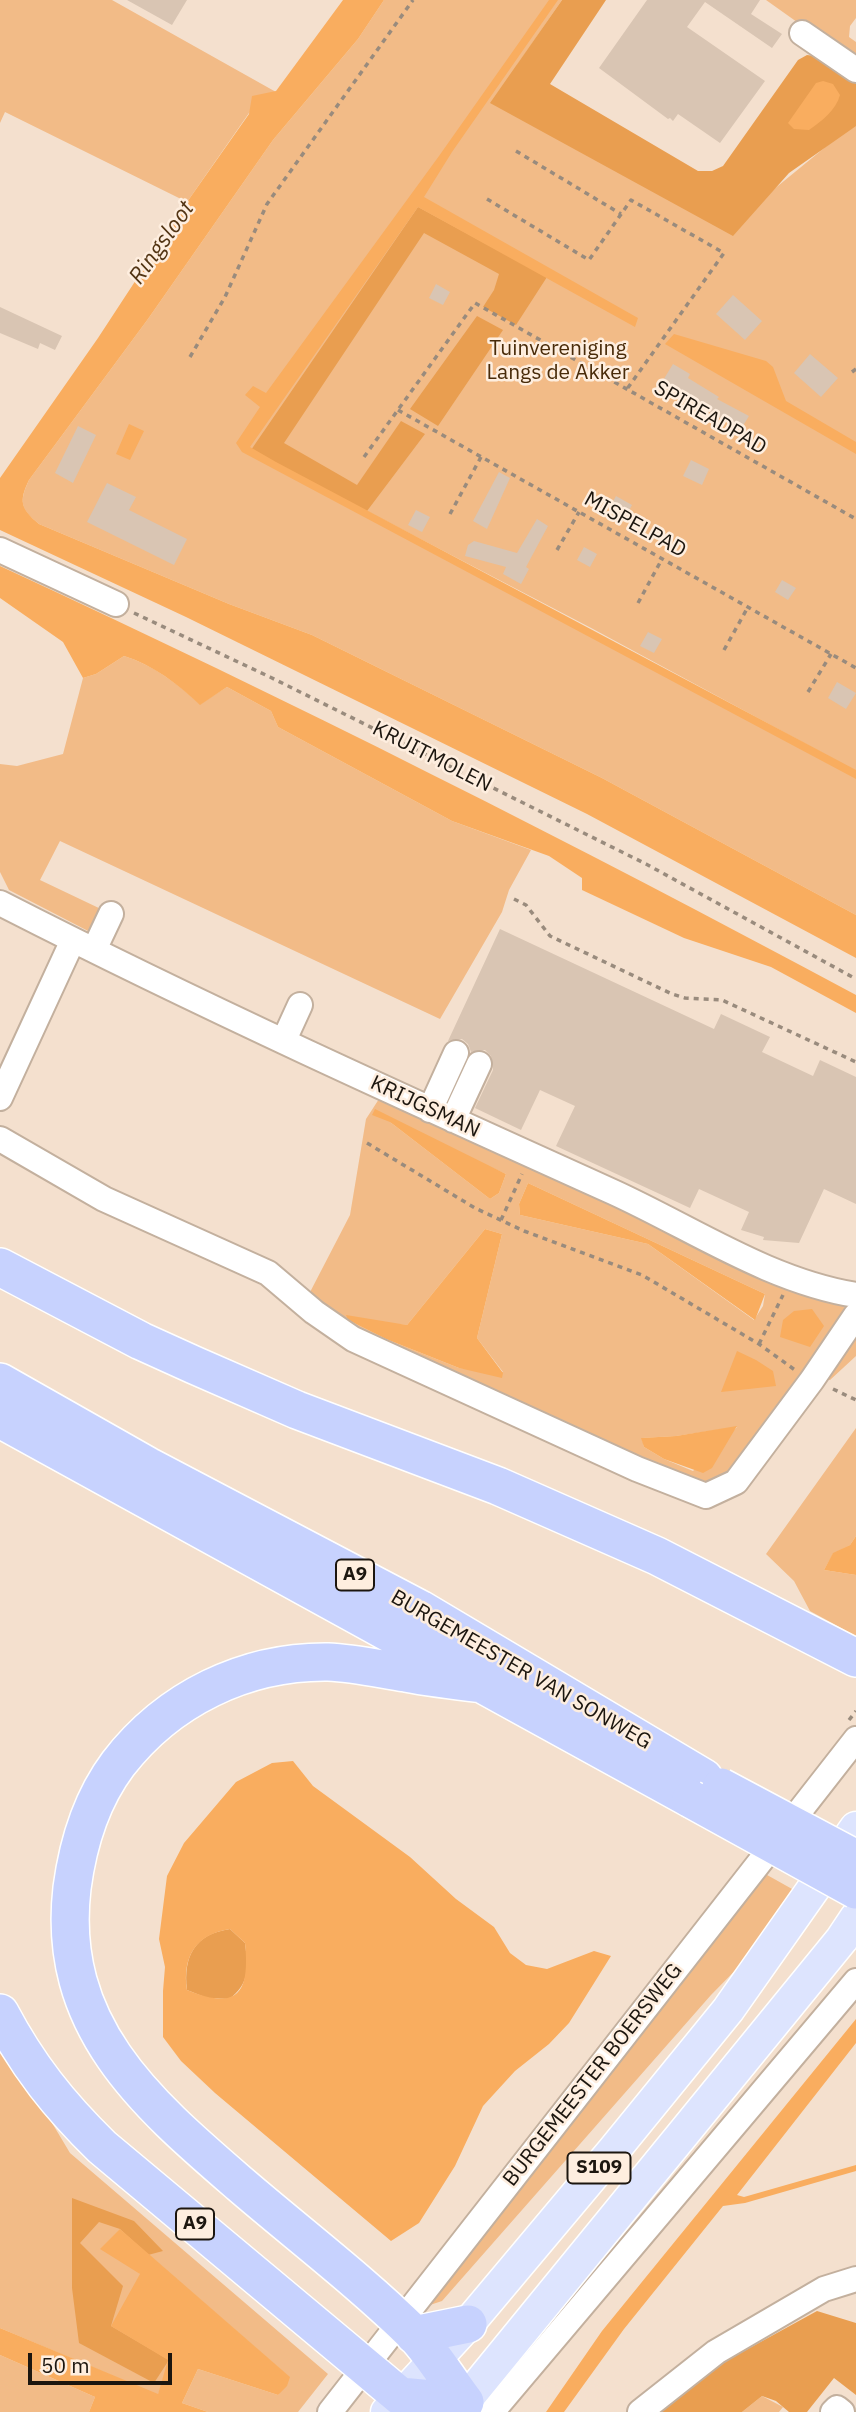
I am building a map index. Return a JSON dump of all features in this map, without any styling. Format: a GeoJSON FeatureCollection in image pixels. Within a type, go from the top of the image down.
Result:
{"type":"FeatureCollection","features":[{"type":"Feature","properties":{"kind":"highway"},"geometry":{"type":"LineString","coordinates":[[0,1267],[141,1341],[194,1365],[297,1410],[498,1486],[657,1556],[856,1658]]}},
{"type":"Feature","properties":{"kind":"highway","name":"BURGEMEESTER VAN SONWEG"},"geometry":{"type":"LineString","coordinates":[[0,1382],[148,1466],[420,1609],[856,1890]]}},
{"type":"Feature","properties":{"kind":"highway","name":"BURGEMEESTER VAN SONWEG"},"geometry":{"type":"LineString","coordinates":[[0,1419],[484,1684],[697,1788],[856,1859]]}},
{"type":"Feature","properties":{"kind":"highway","name":"A9"},"geometry":{"type":"LineString","coordinates":[[417,2340],[207,2156],[126,2076],[99,2034],[85,2001],[71,1940],[71,1896],[83,1833],[99,1794],[117,1766],[139,1739],[176,1708],[207,1688],[242,1675],[285,1665],[327,1662],[484,1684]]}},
{"type":"Feature","properties":{"kind":"highway","name":"A9"},"geometry":{"type":"LineString","coordinates":[[0,2013],[18,2048],[43,2084],[102,2147],[366,2367],[394,2404]]}},
{"type":"Feature","properties":{"kind":"highway"},"geometry":{"type":"LineString","coordinates":[[468,2323],[417,2340],[473,2409]]}},
{"type":"Feature","properties":{"kind":"highway"},"geometry":{"type":"LineString","coordinates":[[394,2404],[473,2409]]}},
{"type":"Feature","properties":{"kind":"main road","name":"S109"},"geometry":{"type":"LineString","coordinates":[[468,2323],[728,2010],[856,1828]]}},
{"type":"Feature","properties":{"kind":"main road","name":"S109"},"geometry":{"type":"LineString","coordinates":[[473,2409],[856,1918]]}},
{"type":"Feature","properties":{"kind":"main road","name":"BURGEMEESTER BOERSWEG"},"geometry":{"type":"LineString","coordinates":[[394,2404],[417,2340]]}},
{"type":"Feature","properties":{"kind":"street"},"geometry":{"type":"LineString","coordinates":[[802,33],[856,70]]}},
{"type":"Feature","properties":{"kind":"street"},"geometry":{"type":"LineString","coordinates":[[0,550],[116,604]]}},
{"type":"Feature","properties":{"kind":"street","name":"KRIJGSMAN"},"geometry":{"type":"LineString","coordinates":[[0,903],[284,1041],[790,1277],[827,1291],[856,1295]]}},
{"type":"Feature","properties":{"kind":"street"},"geometry":{"type":"LineString","coordinates":[[0,1098],[84,945],[111,914]]}},
{"type":"Feature","properties":{"kind":"street"},"geometry":{"type":"LineString","coordinates":[[284,1041],[300,1005]]}},
{"type":"Feature","properties":{"kind":"street"},"geometry":{"type":"LineString","coordinates":[[430,1110],[456,1053]]}},
{"type":"Feature","properties":{"kind":"street"},"geometry":{"type":"LineString","coordinates":[[453,1120],[479,1063]]}},
{"type":"Feature","properties":{"kind":"street"},"geometry":{"type":"LineString","coordinates":[[0,1139],[104,1199],[268,1273],[314,1312],[353,1339],[637,1469],[706,1496],[736,1482],[812,1380],[856,1315]]}},
{"type":"Feature","properties":{"kind":"street","name":"BURGEMEESTER BOERSWEG"},"geometry":{"type":"LineString","coordinates":[[330,2412],[366,2367],[417,2340],[856,1739]]}},
{"type":"Feature","properties":{"kind":"street"},"geometry":{"type":"LineString","coordinates":[[473,2409],[856,1981]]}},
{"type":"Feature","properties":{"kind":"street"},"geometry":{"type":"LineString","coordinates":[[640,2412],[716,2352],[824,2288],[856,2279]]}},
{"type":"Feature","properties":{"kind":"street"},"geometry":{"type":"LineString","coordinates":[[834,2412],[837,2408],[842,2412]]}},
{"type":"Feature","properties":{"kind":"path"},"geometry":{"type":"LineString","coordinates":[[190,357],[225,297],[267,204],[412,0]]}},
{"type":"Feature","properties":{"kind":"path"},"geometry":{"type":"LineString","coordinates":[[516,152],[621,214]]}},
{"type":"Feature","properties":{"kind":"path"},"geometry":{"type":"LineString","coordinates":[[487,199],[589,260],[631,200],[724,253],[626,389]]}},
{"type":"Feature","properties":{"kind":"path","name":"SPIREADPAD"},"geometry":{"type":"LineString","coordinates":[[398,410],[475,303],[856,519]]}},
{"type":"Feature","properties":{"kind":"path"},"geometry":{"type":"LineString","coordinates":[[364,457],[398,410]]}},
{"type":"Feature","properties":{"kind":"path","name":"MISPELPAD"},"geometry":{"type":"LineString","coordinates":[[398,410],[856,668]]}},
{"type":"Feature","properties":{"kind":"path"},"geometry":{"type":"LineString","coordinates":[[450,514],[481,457]]}},
{"type":"Feature","properties":{"kind":"path"},"geometry":{"type":"LineString","coordinates":[[557,550],[579,512]]}},
{"type":"Feature","properties":{"kind":"path"},"geometry":{"type":"LineString","coordinates":[[638,603],[662,559]]}},
{"type":"Feature","properties":{"kind":"path","name":"KRUITMOLEN"},"geometry":{"type":"LineString","coordinates":[[116,604],[270,677],[633,858],[856,979]]}},
{"type":"Feature","properties":{"kind":"path"},"geometry":{"type":"LineString","coordinates":[[724,650],[748,607]]}},
{"type":"Feature","properties":{"kind":"path"},"geometry":{"type":"LineString","coordinates":[[808,692],[831,654]]}},
{"type":"Feature","properties":{"kind":"path"},"geometry":{"type":"LineString","coordinates":[[514,900],[531,911],[550,936],[685,998],[722,1000],[856,1062]]}},
{"type":"Feature","properties":{"kind":"path"},"geometry":{"type":"LineString","coordinates":[[367,1143],[475,1208],[642,1275],[759,1344],[812,1380],[856,1400]]}},
{"type":"Feature","properties":{"kind":"path"},"geometry":{"type":"LineString","coordinates":[[501,1220],[530,1155]]}},
{"type":"Feature","properties":{"kind":"path"},"geometry":{"type":"LineString","coordinates":[[759,1344],[790,1277]]}},
{"type":"Feature","properties":{"kind":"green space"},"geometry":{"type":"Polygon","coordinates":[[[0,0],[112,0],[276,92],[249,113],[187,202],[5,112],[0,123],[0,0]]]}},
{"type":"Feature","properties":{"kind":"green space","name":"Tuinvereniging Langs de Akker"},"geometry":{"type":"Polygon","coordinates":[[[384,0],[562,0],[517,65],[740,217],[856,122],[856,771],[593,629],[252,451],[856,774],[856,915],[602,778],[312,635],[229,604],[39,524],[25,509],[23,499],[29,480],[148,319],[273,140],[358,39],[384,0]]]}},
{"type":"Feature","properties":{"kind":"green space"},"geometry":{"type":"Polygon","coordinates":[[[766,0],[856,0],[856,18],[850,26],[849,37],[856,42],[856,64],[766,0]]]}},
{"type":"Feature","properties":{"kind":"green space"},"geometry":{"type":"Polygon","coordinates":[[[124,656],[165,676],[200,704],[227,687],[271,711],[278,727],[452,821],[531,850],[509,890],[502,912],[440,1019],[60,841],[40,880],[103,910],[92,933],[9,890],[0,872],[0,764],[17,766],[63,754],[83,678],[96,674],[124,656]]]}},
{"type":"Feature","properties":{"kind":"green space"},"geometry":{"type":"Polygon","coordinates":[[[379,1099],[763,1273],[844,1306],[847,1322],[792,1397],[775,1407],[720,1482],[710,1488],[373,1342],[308,1296],[350,1215],[366,1119],[379,1099]],[[390,1122],[490,1199],[499,1193],[506,1174],[390,1122]],[[528,1183],[519,1204],[520,1215],[648,1244],[754,1320],[763,1306],[765,1294],[528,1183]],[[485,1229],[407,1325],[348,1320],[386,1339],[459,1368],[503,1372],[477,1338],[502,1234],[485,1229]],[[737,1427],[642,1438],[644,1447],[693,1471],[737,1427]]]}},
{"type":"Feature","properties":{"kind":"green space"},"geometry":{"type":"Polygon","coordinates":[[[856,1334],[856,1356],[830,1380],[824,1379],[856,1334]]]}},
{"type":"Feature","properties":{"kind":"green space"},"geometry":{"type":"Polygon","coordinates":[[[856,1428],[856,1536],[850,1545],[833,1554],[824,1570],[856,1575],[856,1636],[810,1611],[794,1581],[766,1554],[856,1428]]]}},
{"type":"Feature","properties":{"kind":"green space"},"geometry":{"type":"Polygon","coordinates":[[[760,1871],[801,1894],[768,1937],[711,1995],[442,2301],[427,2306],[760,1871]]]}},
{"type":"Feature","properties":{"kind":"green space"},"geometry":{"type":"Polygon","coordinates":[[[0,2036],[70,2153],[328,2374],[298,2412],[208,2412],[182,2403],[198,2369],[278,2395],[289,2377],[120,2230],[140,2274],[169,2360],[158,2395],[0,2328],[0,2036]]]}},
{"type":"Feature","properties":{"kind":"green space"},"geometry":{"type":"Polygon","coordinates":[[[0,2355],[95,2397],[89,2412],[0,2412],[0,2355]]]}},
{"type":"Feature","properties":{"kind":"green space"},"geometry":{"type":"Polygon","coordinates":[[[762,2396],[783,2407],[779,2412],[742,2412],[762,2396]]]}},
{"type":"Feature","properties":{"kind":"shaded area"},"geometry":{"type":"Polygon","coordinates":[[[562,0],[606,0],[550,84],[698,171],[712,171],[723,166],[798,60],[807,55],[815,56],[856,82],[856,126],[789,173],[733,236],[490,103],[562,0]]]}},
{"type":"Feature","properties":{"kind":"shaded area"},"geometry":{"type":"Polygon","coordinates":[[[418,207],[547,277],[516,325],[483,307],[494,290],[499,274],[424,233],[284,443],[357,485],[401,421],[425,434],[364,515],[251,450],[418,207]]]}},
{"type":"Feature","properties":{"kind":"shaded area"},"geometry":{"type":"Polygon","coordinates":[[[477,316],[503,330],[438,426],[410,409],[477,316]]]}},
{"type":"Feature","properties":{"kind":"shaded area"},"geometry":{"type":"Polygon","coordinates":[[[230,1929],[245,1943],[247,1967],[241,1987],[229,1999],[207,1998],[187,1990],[187,1967],[194,1949],[208,1936],[230,1929]]]}},
{"type":"Feature","properties":{"kind":"shaded area"},"geometry":{"type":"Polygon","coordinates":[[[72,2198],[134,2221],[163,2251],[148,2255],[120,2229],[99,2222],[80,2243],[123,2286],[111,2326],[169,2360],[154,2383],[79,2343],[72,2288],[72,2198]]]}},
{"type":"Feature","properties":{"kind":"shaded area"},"geometry":{"type":"Polygon","coordinates":[[[817,2311],[856,2323],[856,2395],[834,2378],[807,2412],[789,2412],[776,2401],[762,2396],[742,2412],[658,2412],[724,2362],[817,2311]]]}},
{"type":"Feature","properties":{"kind":"water","name":"Ringsloot"},"geometry":{"type":"Polygon","coordinates":[[[343,0],[384,0],[358,39],[273,140],[148,319],[29,480],[23,499],[25,509],[39,524],[229,604],[312,635],[602,778],[856,915],[856,958],[587,814],[186,617],[0,530],[0,478],[249,114],[252,96],[276,91],[343,0]]]}},
{"type":"Feature","properties":{"kind":"water"},"geometry":{"type":"Polygon","coordinates":[[[549,0],[558,0],[452,152],[424,197],[638,318],[635,327],[418,207],[250,447],[856,770],[856,779],[242,452],[236,443],[260,407],[245,395],[253,386],[266,393],[549,0]]]}},
{"type":"Feature","properties":{"kind":"water"},"geometry":{"type":"Polygon","coordinates":[[[823,81],[833,84],[840,95],[835,106],[809,130],[794,129],[788,123],[816,83],[823,81]]]}},
{"type":"Feature","properties":{"kind":"water"},"geometry":{"type":"Polygon","coordinates":[[[674,334],[766,361],[773,367],[786,401],[856,442],[856,454],[665,344],[674,334]]]}},
{"type":"Feature","properties":{"kind":"water"},"geometry":{"type":"Polygon","coordinates":[[[129,424],[144,431],[130,460],[116,454],[129,424]]]}},
{"type":"Feature","properties":{"kind":"water"},"geometry":{"type":"Polygon","coordinates":[[[0,566],[324,721],[644,883],[856,995],[856,1013],[771,967],[684,938],[582,890],[582,878],[549,856],[452,821],[278,727],[271,711],[227,687],[200,705],[165,676],[124,656],[96,674],[83,678],[63,642],[0,598],[0,566]]]}},
{"type":"Feature","properties":{"kind":"water"},"geometry":{"type":"Polygon","coordinates":[[[375,1109],[506,1174],[499,1193],[490,1199],[390,1122],[372,1115],[375,1109]]]}},
{"type":"Feature","properties":{"kind":"water"},"geometry":{"type":"Polygon","coordinates":[[[528,1183],[765,1294],[755,1320],[648,1244],[520,1215],[519,1204],[528,1183]]]}},
{"type":"Feature","properties":{"kind":"water"},"geometry":{"type":"Polygon","coordinates":[[[485,1229],[502,1234],[477,1338],[503,1373],[502,1378],[459,1368],[386,1339],[348,1320],[346,1315],[407,1325],[485,1229]]]}},
{"type":"Feature","properties":{"kind":"water"},"geometry":{"type":"Polygon","coordinates":[[[812,1309],[824,1326],[810,1347],[780,1337],[783,1320],[794,1311],[812,1309]]]}},
{"type":"Feature","properties":{"kind":"water"},"geometry":{"type":"Polygon","coordinates":[[[737,1351],[773,1371],[776,1386],[721,1392],[737,1351]]]}},
{"type":"Feature","properties":{"kind":"water"},"geometry":{"type":"Polygon","coordinates":[[[737,1426],[712,1468],[703,1473],[664,1459],[644,1447],[641,1438],[676,1436],[737,1426]]]}},
{"type":"Feature","properties":{"kind":"water"},"geometry":{"type":"Polygon","coordinates":[[[856,1536],[856,1575],[824,1570],[833,1553],[850,1545],[856,1536]]]}},
{"type":"Feature","properties":{"kind":"water"},"geometry":{"type":"Polygon","coordinates":[[[293,1761],[313,1786],[410,1857],[456,1899],[494,1927],[510,1953],[526,1965],[547,1969],[594,1951],[611,1956],[569,2023],[549,2044],[515,2071],[483,2106],[455,2166],[419,2223],[391,2241],[215,2093],[181,2061],[163,2037],[165,1967],[159,1939],[167,1876],[184,1843],[236,1782],[272,1763],[293,1761]],[[230,1929],[208,1936],[200,1942],[189,1958],[187,1990],[218,1999],[229,1998],[237,1993],[245,1974],[245,1943],[230,1929]]]}},
{"type":"Feature","properties":{"kind":"water"},"geometry":{"type":"Polygon","coordinates":[[[856,2019],[856,2043],[737,2195],[744,2197],[856,2165],[856,2171],[745,2203],[723,2206],[624,2329],[564,2412],[546,2412],[602,2331],[856,2019]]]}},
{"type":"Feature","properties":{"kind":"water"},"geometry":{"type":"Polygon","coordinates":[[[120,2229],[290,2377],[287,2386],[278,2395],[198,2369],[182,2403],[208,2412],[89,2412],[95,2397],[0,2355],[0,2328],[158,2394],[168,2360],[111,2326],[140,2274],[100,2249],[120,2229]]]}},
{"type":"Feature","properties":{"kind":"building"},"geometry":{"type":"Polygon","coordinates":[[[127,0],[187,0],[172,25],[127,0]]]}},
{"type":"Feature","properties":{"kind":"building"},"geometry":{"type":"Polygon","coordinates":[[[647,0],[760,0],[751,14],[782,34],[772,48],[705,2],[687,27],[765,81],[720,143],[678,114],[673,121],[668,119],[599,68],[647,0]]]}},
{"type":"Feature","properties":{"kind":"building"},"geometry":{"type":"Polygon","coordinates":[[[436,284],[450,292],[443,305],[429,298],[436,284]]]}},
{"type":"Feature","properties":{"kind":"building"},"geometry":{"type":"Polygon","coordinates":[[[733,295],[762,321],[745,340],[716,314],[733,295]]]}},
{"type":"Feature","properties":{"kind":"building"},"geometry":{"type":"Polygon","coordinates":[[[0,307],[62,336],[55,350],[40,343],[38,349],[0,333],[0,307]]]}},
{"type":"Feature","properties":{"kind":"building"},"geometry":{"type":"Polygon","coordinates":[[[810,354],[838,378],[821,397],[794,373],[810,354]]]}},
{"type":"Feature","properties":{"kind":"building"},"geometry":{"type":"Polygon","coordinates":[[[673,364],[690,374],[688,378],[719,397],[717,399],[749,416],[741,429],[694,404],[695,402],[662,382],[673,364]]]}},
{"type":"Feature","properties":{"kind":"building"},"geometry":{"type":"Polygon","coordinates":[[[78,426],[96,435],[73,483],[55,473],[78,426]]]}},
{"type":"Feature","properties":{"kind":"building"},"geometry":{"type":"Polygon","coordinates":[[[691,460],[709,469],[702,485],[683,476],[691,460]]]}},
{"type":"Feature","properties":{"kind":"building"},"geometry":{"type":"Polygon","coordinates":[[[499,472],[510,478],[487,529],[473,521],[499,472]]]}},
{"type":"Feature","properties":{"kind":"building"},"geometry":{"type":"Polygon","coordinates":[[[107,483],[136,497],[129,510],[187,539],[174,565],[87,522],[107,483]]]}},
{"type":"Feature","properties":{"kind":"building"},"geometry":{"type":"Polygon","coordinates":[[[616,496],[632,505],[625,518],[609,509],[616,496]]]}},
{"type":"Feature","properties":{"kind":"building"},"geometry":{"type":"Polygon","coordinates":[[[416,510],[430,517],[422,532],[408,525],[416,510]]]}},
{"type":"Feature","properties":{"kind":"building"},"geometry":{"type":"Polygon","coordinates":[[[537,519],[548,526],[526,567],[529,569],[521,584],[503,574],[506,567],[465,556],[468,545],[474,541],[517,553],[537,519]]]}},
{"type":"Feature","properties":{"kind":"building"},"geometry":{"type":"Polygon","coordinates":[[[584,547],[597,554],[590,567],[577,560],[584,547]]]}},
{"type":"Feature","properties":{"kind":"building"},"geometry":{"type":"Polygon","coordinates":[[[782,580],[796,588],[788,600],[775,592],[782,580]]]}},
{"type":"Feature","properties":{"kind":"building"},"geometry":{"type":"Polygon","coordinates":[[[648,632],[662,639],[654,653],[640,646],[648,632]]]}},
{"type":"Feature","properties":{"kind":"building"},"geometry":{"type":"Polygon","coordinates":[[[837,682],[856,693],[846,709],[828,698],[837,682]]]}},
{"type":"Feature","properties":{"kind":"building"},"geometry":{"type":"Polygon","coordinates":[[[500,929],[714,1029],[721,1014],[770,1037],[762,1052],[813,1076],[820,1060],[856,1077],[856,1204],[824,1189],[799,1243],[763,1240],[764,1237],[741,1230],[749,1212],[699,1189],[690,1208],[556,1146],[575,1106],[540,1090],[521,1130],[475,1108],[493,1070],[491,1056],[485,1050],[471,1052],[462,1039],[448,1041],[500,929]]]}}]}
